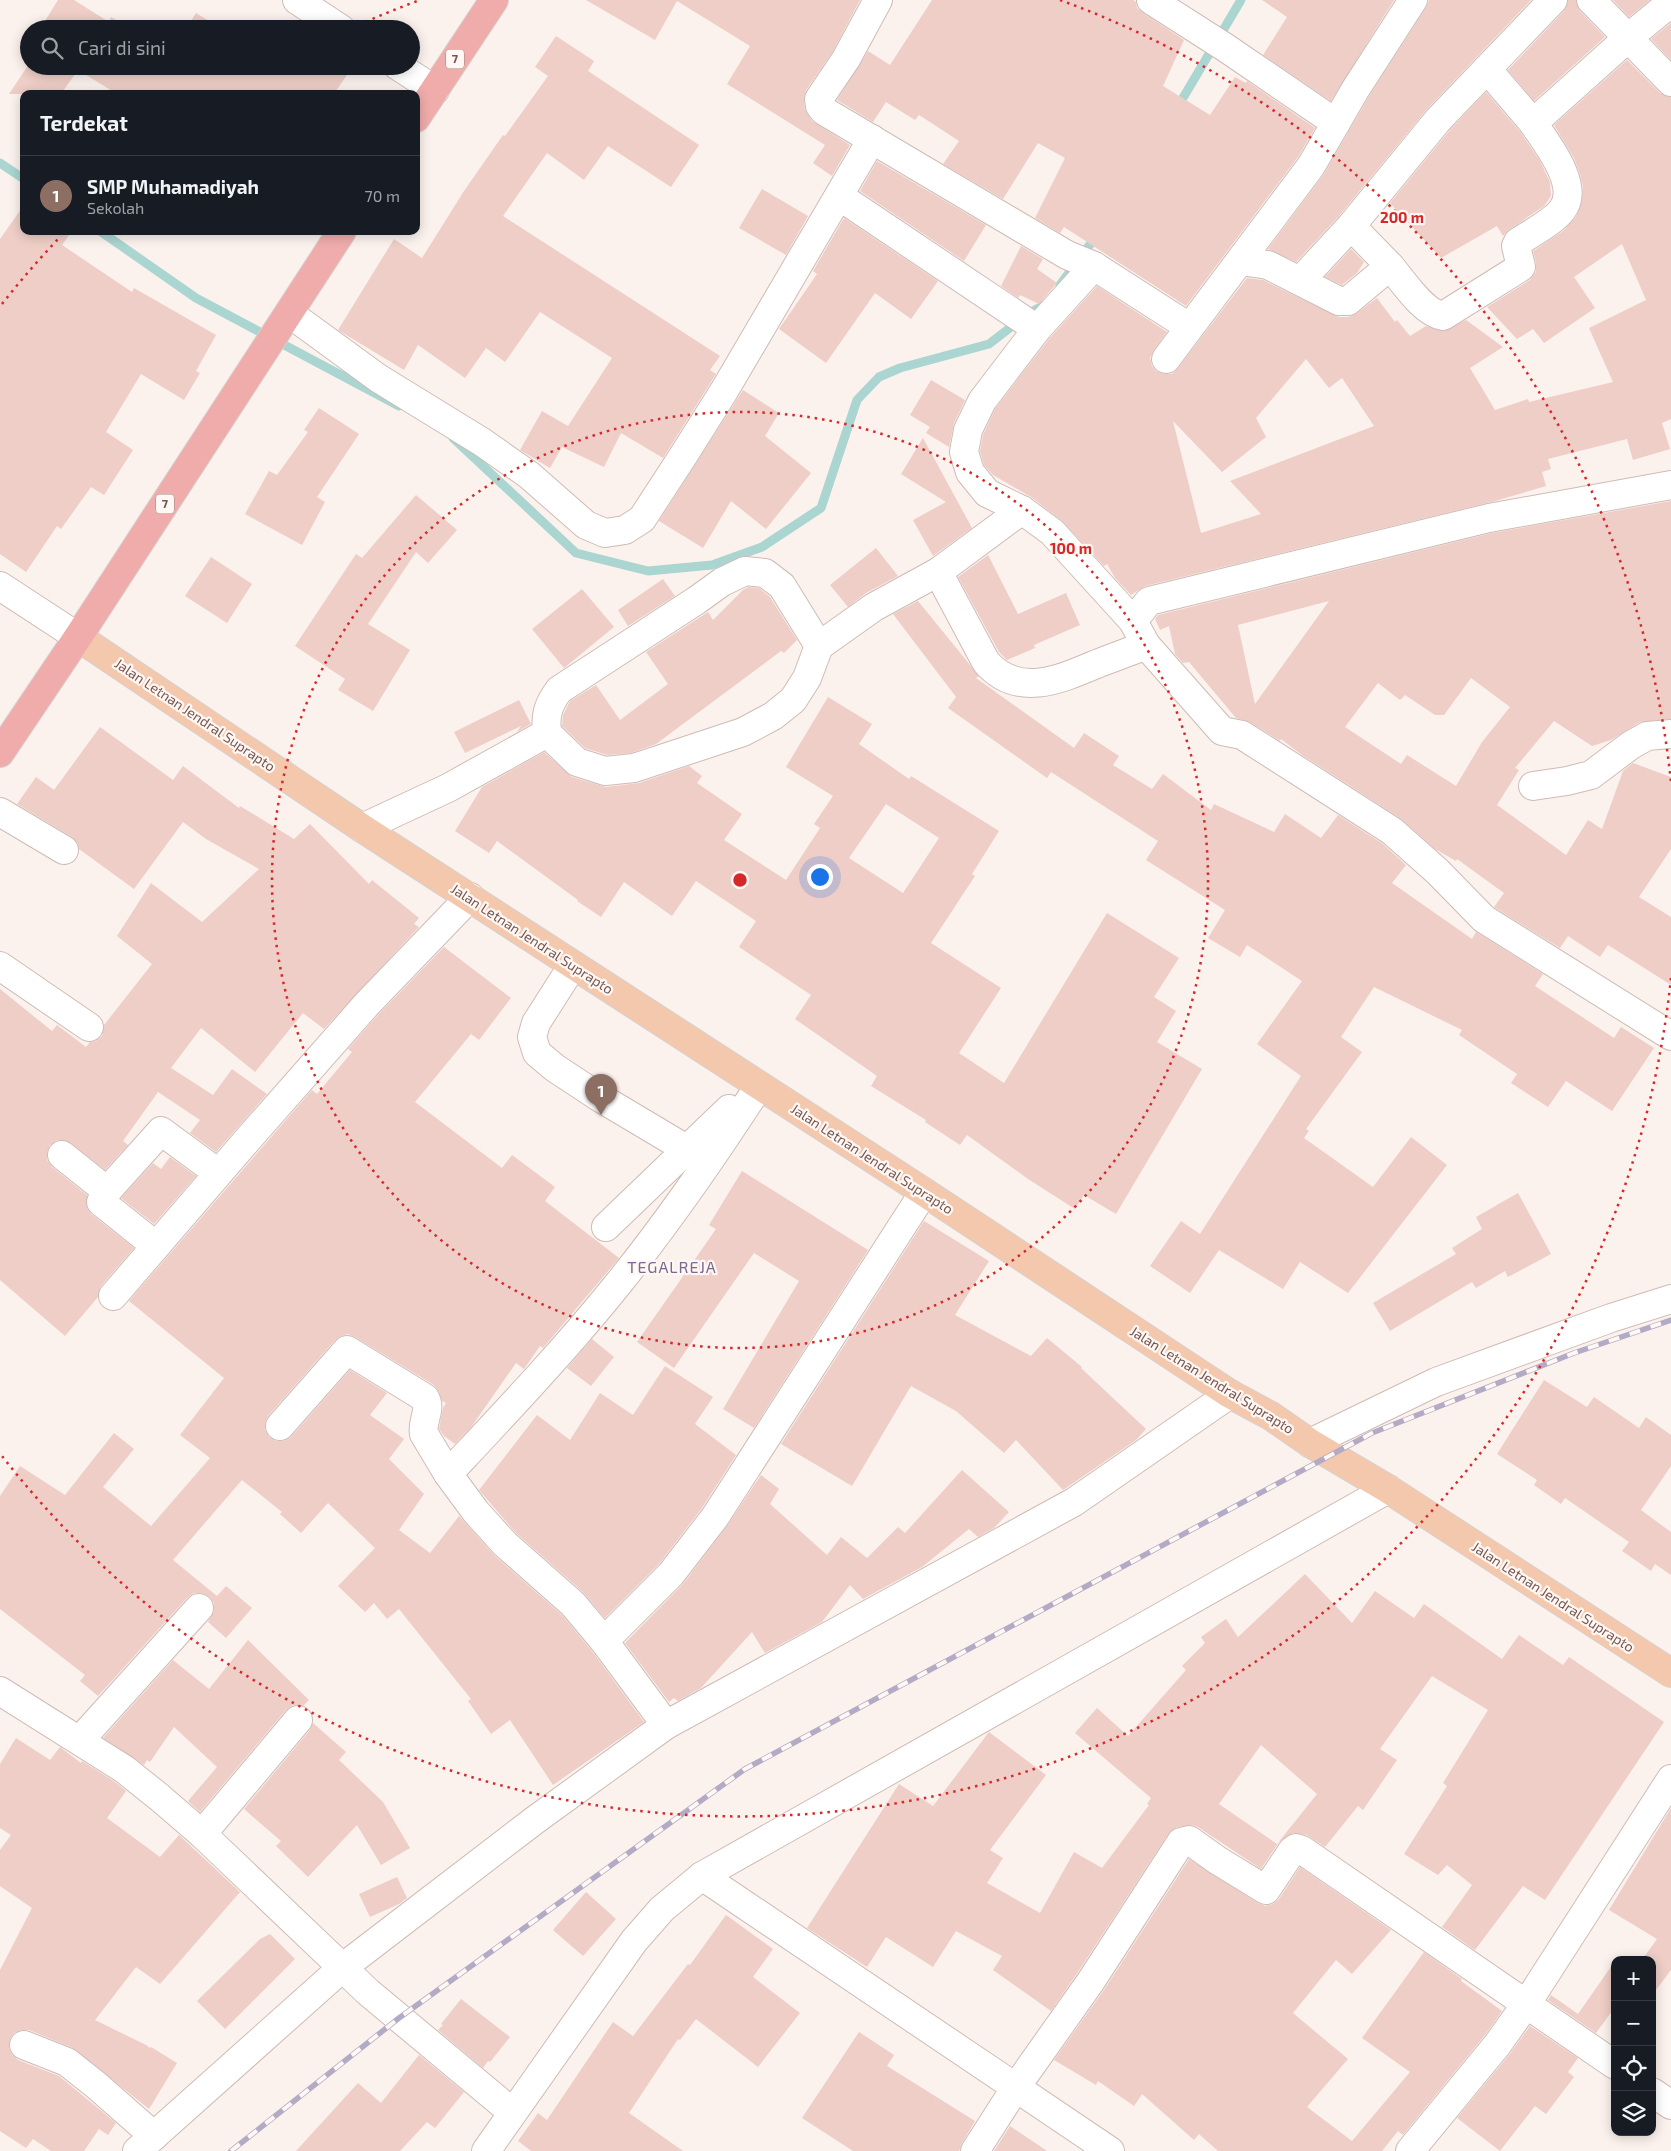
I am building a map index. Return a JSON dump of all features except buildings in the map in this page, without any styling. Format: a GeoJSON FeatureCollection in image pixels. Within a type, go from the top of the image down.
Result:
{"type":"FeatureCollection","features":[{"type":"Feature","properties":{"kind":"highway","name":"7"},"geometry":{"type":"LineString","coordinates":[[420,112],[494,0]]}},
{"type":"Feature","properties":{"kind":"highway","name":"7"},"geometry":{"type":"LineString","coordinates":[[0,753],[78,637],[339,235]]}},
{"type":"Feature","properties":{"kind":"main road","name":"Jalan Letnan Jendral Suprapto"},"geometry":{"type":"LineString","coordinates":[[78,637],[362,828],[924,1192],[1230,1394],[1271,1416],[1310,1444],[1388,1490],[1671,1673]]}},
{"type":"Feature","properties":{"kind":"street"},"geometry":{"type":"LineString","coordinates":[[297,0],[327,20]]}},
{"type":"Feature","properties":{"kind":"street"},"geometry":{"type":"LineString","coordinates":[[878,0],[846,59],[819,100],[820,106],[824,111],[1083,262],[1189,327]]}},
{"type":"Feature","properties":{"kind":"street"},"geometry":{"type":"LineString","coordinates":[[1150,0],[1201,31],[1336,123]]}},
{"type":"Feature","properties":{"kind":"street"},"geometry":{"type":"LineString","coordinates":[[1166,359],[1311,166],[1413,0]]}},
{"type":"Feature","properties":{"kind":"street"},"geometry":{"type":"LineString","coordinates":[[1300,281],[1351,226],[1438,120],[1553,0]]}},
{"type":"Feature","properties":{"kind":"street"},"geometry":{"type":"LineString","coordinates":[[1592,0],[1671,82]]}},
{"type":"Feature","properties":{"kind":"street"},"geometry":{"type":"LineString","coordinates":[[1533,123],[1629,37],[1659,12],[1671,6]]}},
{"type":"Feature","properties":{"kind":"street"},"geometry":{"type":"LineString","coordinates":[[1351,226],[1390,266],[1426,308],[1435,315],[1443,316],[1521,268],[1516,246],[1518,242],[1562,211],[1569,199],[1569,189],[1560,165],[1533,123],[1487,69]]}},
{"type":"Feature","properties":{"kind":"street"},"geometry":{"type":"LineString","coordinates":[[412,75],[435,90]]}},
{"type":"Feature","properties":{"kind":"street"},"geometry":{"type":"LineString","coordinates":[[286,317],[378,378],[482,442],[529,475],[586,524],[605,533],[625,530],[642,519],[688,448],[724,391],[872,139]]}},
{"type":"Feature","properties":{"kind":"street"},"geometry":{"type":"LineString","coordinates":[[839,196],[1025,320]]}},
{"type":"Feature","properties":{"kind":"street"},"geometry":{"type":"LineString","coordinates":[[1241,261],[1268,265],[1338,301],[1348,301],[1390,266]]}},
{"type":"Feature","properties":{"kind":"street"},"geometry":{"type":"LineString","coordinates":[[1083,262],[1025,320],[968,430],[964,452],[970,472],[987,493],[1022,510],[1052,532],[1133,620],[1146,645],[1222,731],[1242,735],[1392,831],[1437,871],[1484,918],[1671,1036]]}},
{"type":"Feature","properties":{"kind":"street"},"geometry":{"type":"LineString","coordinates":[[1133,620],[1149,601],[1489,518],[1671,486]]}},
{"type":"Feature","properties":{"kind":"street"},"geometry":{"type":"LineString","coordinates":[[818,649],[782,586],[765,573],[744,571],[706,593],[560,690],[549,704],[545,718],[547,733],[577,762],[605,771],[634,768],[744,732],[773,716],[793,700],[808,678],[818,649],[874,607],[938,572],[1022,510]]}},
{"type":"Feature","properties":{"kind":"street"},"geometry":{"type":"LineString","coordinates":[[938,572],[986,662],[995,673],[1008,680],[1043,683],[1069,677],[1146,645]]}},
{"type":"Feature","properties":{"kind":"street"},"geometry":{"type":"LineString","coordinates":[[0,586],[78,637]]}},
{"type":"Feature","properties":{"kind":"street"},"geometry":{"type":"LineString","coordinates":[[362,828],[448,788],[547,733]]}},
{"type":"Feature","properties":{"kind":"street"},"geometry":{"type":"LineString","coordinates":[[1533,786],[1591,775],[1631,745],[1647,736],[1671,734]]}},
{"type":"Feature","properties":{"kind":"street"},"geometry":{"type":"LineString","coordinates":[[0,812],[64,850]]}},
{"type":"Feature","properties":{"kind":"street"},"geometry":{"type":"LineString","coordinates":[[113,1296],[218,1173],[367,1004],[470,897]]}},
{"type":"Feature","properties":{"kind":"street"},"geometry":{"type":"LineString","coordinates":[[573,965],[536,1023],[532,1037],[538,1053],[555,1068],[599,1097],[688,1150]]}},
{"type":"Feature","properties":{"kind":"street"},"geometry":{"type":"LineString","coordinates":[[0,966],[89,1027]]}},
{"type":"Feature","properties":{"kind":"street"},"geometry":{"type":"LineString","coordinates":[[606,1227],[757,1084]]}},
{"type":"Feature","properties":{"kind":"street"},"geometry":{"type":"LineString","coordinates":[[448,1474],[619,1283],[681,1201],[757,1084]]}},
{"type":"Feature","properties":{"kind":"street"},"geometry":{"type":"LineString","coordinates":[[156,1246],[101,1202],[107,1191],[162,1132],[218,1173]]}},
{"type":"Feature","properties":{"kind":"street"},"geometry":{"type":"LineString","coordinates":[[62,1156],[107,1191]]}},
{"type":"Feature","properties":{"kind":"street"},"geometry":{"type":"LineString","coordinates":[[604,1641],[671,1574],[715,1517],[924,1192]]}},
{"type":"Feature","properties":{"kind":"street"},"geometry":{"type":"LineString","coordinates":[[1310,1444],[1436,1382],[1611,1318],[1671,1299]]}},
{"type":"Feature","properties":{"kind":"street"},"geometry":{"type":"LineString","coordinates":[[280,1426],[343,1352],[347,1350],[426,1398],[428,1406],[422,1427],[424,1434],[448,1474],[476,1512],[505,1544],[573,1604],[604,1641],[666,1725]]}},
{"type":"Feature","properties":{"kind":"street"},"geometry":{"type":"LineString","coordinates":[[24,2045],[67,2062],[96,2084],[146,2143],[342,1968],[535,1820],[666,1725],[1074,1502],[1230,1394]]}},
{"type":"Feature","properties":{"kind":"street"},"geometry":{"type":"LineString","coordinates":[[486,2151],[634,1941],[662,1909],[702,1876],[1388,1490]]}},
{"type":"Feature","properties":{"kind":"street"},"geometry":{"type":"LineString","coordinates":[[80,1740],[199,1608]]}},
{"type":"Feature","properties":{"kind":"street"},"geometry":{"type":"LineString","coordinates":[[0,1691],[124,1769],[202,1834],[342,1968],[398,2018],[512,2112]]}},
{"type":"Feature","properties":{"kind":"street"},"geometry":{"type":"LineString","coordinates":[[202,1834],[298,1720]]}},
{"type":"Feature","properties":{"kind":"street"},"geometry":{"type":"LineString","coordinates":[[1410,2151],[1497,2045],[1527,2003],[1671,1779]]}},
{"type":"Feature","properties":{"kind":"street"},"geometry":{"type":"LineString","coordinates":[[975,2151],[1016,2087],[1091,1981],[1184,1840],[1188,1840],[1239,1875],[1266,1890],[1292,1851],[1296,1848],[1302,1850],[1611,2062]]}},
{"type":"Feature","properties":{"kind":"street"},"geometry":{"type":"LineString","coordinates":[[702,1876],[1110,2151]]}},
{"type":"Feature","properties":{"kind":"street"},"geometry":{"type":"LineString","coordinates":[[1656,2095],[1671,2105]]}},
{"type":"Feature","properties":{"kind":"waterway"},"geometry":{"type":"LineString","coordinates":[[1177,108],[1241,0]]}},
{"type":"Feature","properties":{"kind":"waterway"},"geometry":{"type":"LineString","coordinates":[[0,163],[20,176]]}},
{"type":"Feature","properties":{"kind":"waterway"},"geometry":{"type":"LineString","coordinates":[[106,235],[196,298],[399,406]]}},
{"type":"Feature","properties":{"kind":"waterway"},"geometry":{"type":"LineString","coordinates":[[1060,285],[1097,235]]}},
{"type":"Feature","properties":{"kind":"waterway"},"geometry":{"type":"LineString","coordinates":[[453,438],[576,553],[648,571],[712,565],[762,547],[821,508],[857,400],[879,377],[900,368],[989,344],[1028,314],[1046,304]]}},
{"type":"Feature","properties":{"kind":"railway"},"geometry":{"type":"LineString","coordinates":[[231,2151],[399,2018],[745,1769],[1372,1433],[1574,1353],[1671,1320]]}},
{"type":"Feature","properties":{"kind":"place","name":"SMP Muhamadiyah"},"geometry":{"type":"Point","coordinates":[601,1115]}},
{"type":"Feature","properties":{"kind":"district","name":"TEGALREJA"},"geometry":{"type":"Point","coordinates":[672,1267]}}]}
